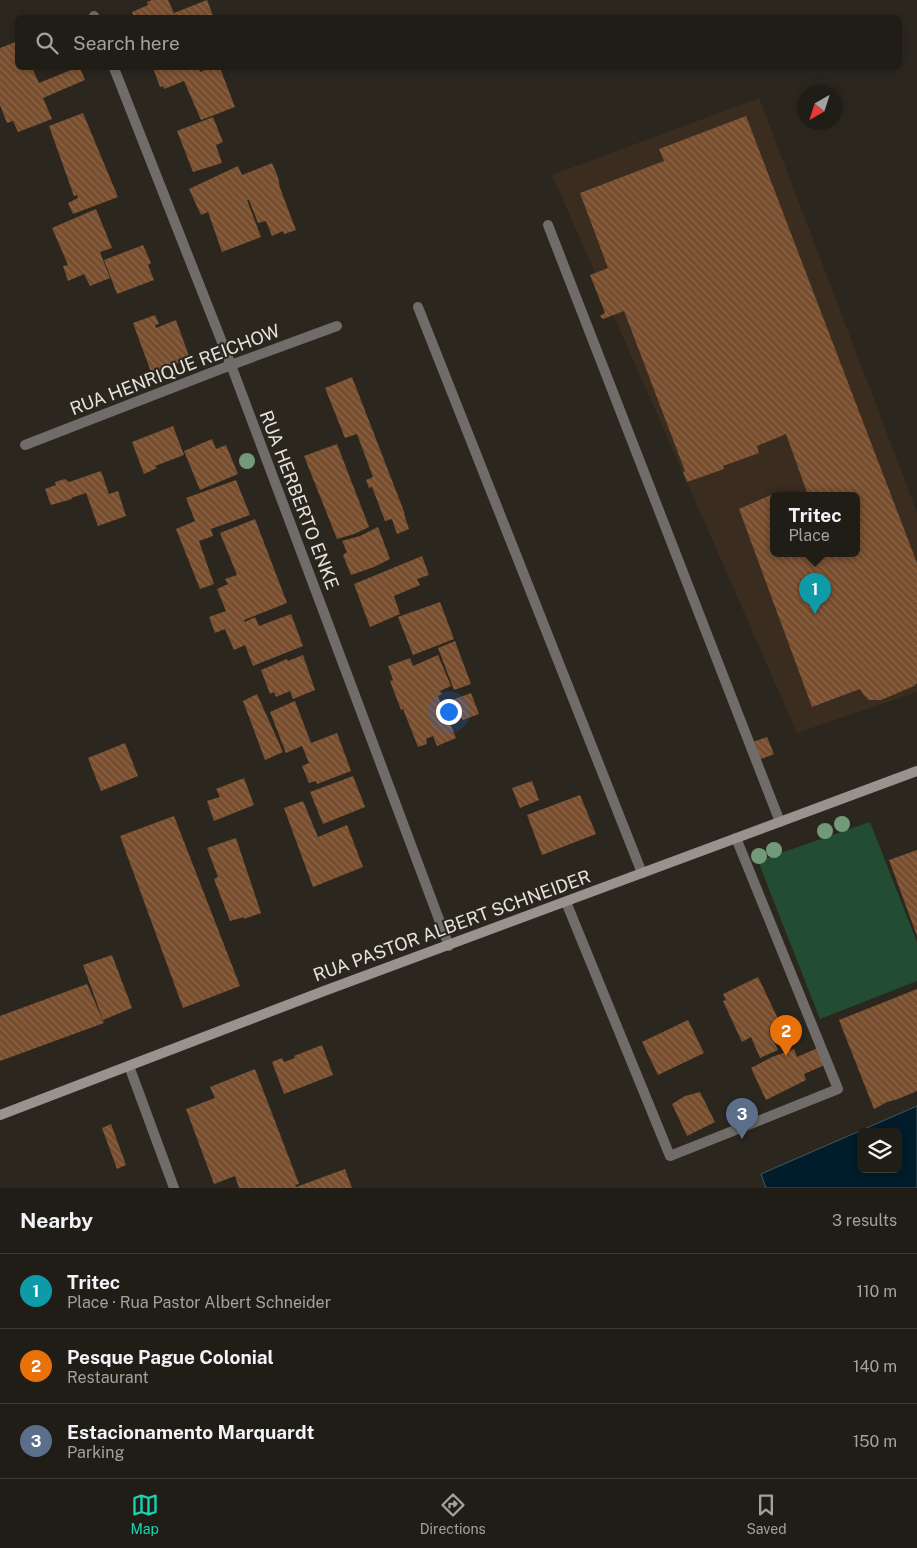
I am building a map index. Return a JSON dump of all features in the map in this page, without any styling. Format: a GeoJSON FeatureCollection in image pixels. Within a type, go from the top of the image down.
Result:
{"type":"FeatureCollection","features":[{"type":"Feature","properties":{"kind":"main road","name":"RUA PASTOR ALBERT SCHNEIDER"},"geometry":{"type":"LineString","coordinates":[[0,1115],[324,991],[917,771]]}},
{"type":"Feature","properties":{"kind":"street","name":"RUA HERBERTO ENKE"},"geometry":{"type":"LineString","coordinates":[[115,70],[230,365],[449,946]]}},
{"type":"Feature","properties":{"kind":"street"},"geometry":{"type":"LineString","coordinates":[[548,225],[780,822]]}},
{"type":"Feature","properties":{"kind":"street"},"geometry":{"type":"LineString","coordinates":[[418,307],[642,873]]}},
{"type":"Feature","properties":{"kind":"street","name":"RUA HENRIQUE REICHOW"},"geometry":{"type":"LineString","coordinates":[[25,445],[230,365],[337,326]]}},
{"type":"Feature","properties":{"kind":"street"},"geometry":{"type":"LineString","coordinates":[[566,902],[670,1156],[838,1089],[736,838]]}},
{"type":"Feature","properties":{"kind":"street"},"geometry":{"type":"LineString","coordinates":[[129,1066],[174,1188]]}},
{"type":"Feature","properties":{"kind":"shaded area"},"geometry":{"type":"Polygon","coordinates":[[[759,98],[917,512],[917,692],[797,733],[552,175],[759,98]]]}},
{"type":"Feature","properties":{"kind":"green space"},"geometry":{"type":"Polygon","coordinates":[[[870,822],[917,942],[917,981],[820,1019],[758,861],[870,822]]]}},
{"type":"Feature","properties":{"kind":"water"},"geometry":{"type":"Polygon","coordinates":[[[917,1106],[917,1188],[766,1188],[761,1174],[857,1132],[857,1173],[902,1173],[902,1128],[867,1128],[917,1106]]]}},
{"type":"Feature","properties":{"kind":"building"},"geometry":{"type":"Polygon","coordinates":[[[152,0],[168,0],[174,13],[207,0],[213,15],[133,15],[132,12],[148,5],[147,2],[152,0]]]}},
{"type":"Feature","properties":{"kind":"building"},"geometry":{"type":"Polygon","coordinates":[[[15,42],[15,70],[33,70],[39,83],[71,70],[81,70],[85,80],[43,98],[52,119],[18,132],[13,121],[7,123],[0,105],[0,48],[15,42]]]}},
{"type":"Feature","properties":{"kind":"building"},"geometry":{"type":"Polygon","coordinates":[[[154,70],[199,70],[200,72],[221,70],[235,107],[201,120],[184,81],[164,89],[163,86],[160,87],[154,70]]]}},
{"type":"Feature","properties":{"kind":"building"},"geometry":{"type":"Polygon","coordinates":[[[83,113],[118,197],[73,214],[68,203],[78,198],[77,195],[74,196],[49,126],[83,113]]]}},
{"type":"Feature","properties":{"kind":"building"},"geometry":{"type":"Polygon","coordinates":[[[746,116],[917,563],[917,683],[914,686],[881,700],[869,700],[860,689],[812,707],[739,509],[770,495],[770,557],[860,557],[860,492],[807,492],[786,434],[757,446],[759,453],[723,466],[724,469],[687,482],[683,472],[685,471],[624,311],[603,319],[600,316],[605,313],[590,275],[608,268],[580,193],[664,161],[659,149],[746,116]]]}},
{"type":"Feature","properties":{"kind":"building"},"geometry":{"type":"Polygon","coordinates":[[[213,117],[223,142],[216,145],[222,163],[193,172],[177,131],[213,117]]]}},
{"type":"Feature","properties":{"kind":"building"},"geometry":{"type":"Polygon","coordinates":[[[272,163],[296,230],[284,234],[283,231],[272,236],[266,221],[258,223],[249,200],[247,200],[261,237],[222,252],[208,212],[201,215],[189,189],[238,166],[242,175],[272,163]]]}},
{"type":"Feature","properties":{"kind":"building"},"geometry":{"type":"Polygon","coordinates":[[[96,209],[112,248],[100,252],[110,278],[90,286],[84,274],[68,281],[63,266],[68,265],[52,228],[96,209]]]}},
{"type":"Feature","properties":{"kind":"building"},"geometry":{"type":"Polygon","coordinates":[[[143,245],[151,263],[148,265],[154,280],[117,294],[104,260],[143,245]]]}},
{"type":"Feature","properties":{"kind":"building"},"geometry":{"type":"Polygon","coordinates":[[[155,315],[159,324],[155,325],[156,328],[176,320],[190,359],[151,372],[133,323],[155,315]]]}},
{"type":"Feature","properties":{"kind":"building"},"geometry":{"type":"Polygon","coordinates":[[[352,377],[405,514],[409,529],[397,534],[392,519],[385,521],[372,487],[369,488],[366,480],[373,477],[357,434],[345,438],[325,388],[352,377]]]}},
{"type":"Feature","properties":{"kind":"building"},"geometry":{"type":"Polygon","coordinates":[[[173,426],[184,455],[155,466],[157,468],[144,474],[132,442],[173,426]]]}},
{"type":"Feature","properties":{"kind":"building"},"geometry":{"type":"Polygon","coordinates":[[[212,439],[216,449],[226,445],[238,474],[200,490],[184,451],[212,439]]]}},
{"type":"Feature","properties":{"kind":"building"},"geometry":{"type":"Polygon","coordinates":[[[337,444],[369,527],[337,539],[304,456],[337,444]]]}},
{"type":"Feature","properties":{"kind":"building"},"geometry":{"type":"Polygon","coordinates":[[[101,471],[109,494],[118,491],[126,516],[98,526],[86,493],[51,505],[45,489],[56,485],[55,482],[65,479],[69,482],[101,471]]]}},
{"type":"Feature","properties":{"kind":"building"},"geometry":{"type":"Polygon","coordinates":[[[236,480],[250,515],[211,529],[213,536],[199,541],[214,584],[200,589],[176,529],[195,521],[186,498],[236,480]]]}},
{"type":"Feature","properties":{"kind":"building"},"geometry":{"type":"Polygon","coordinates":[[[255,519],[287,603],[244,620],[245,622],[255,617],[259,626],[291,614],[303,646],[253,666],[245,645],[234,650],[225,629],[215,633],[209,617],[226,611],[217,589],[228,584],[225,579],[237,575],[220,533],[255,519]]]}},
{"type":"Feature","properties":{"kind":"building"},"geometry":{"type":"Polygon","coordinates":[[[378,527],[390,559],[351,575],[343,555],[347,552],[342,541],[360,536],[378,527]]]}},
{"type":"Feature","properties":{"kind":"building"},"geometry":{"type":"Polygon","coordinates":[[[422,556],[429,575],[417,579],[420,585],[394,596],[400,614],[370,627],[354,584],[422,556]]]}},
{"type":"Feature","properties":{"kind":"building"},"geometry":{"type":"Polygon","coordinates":[[[440,602],[454,639],[413,655],[398,617],[440,602]]]}},
{"type":"Feature","properties":{"kind":"building"},"geometry":{"type":"Polygon","coordinates":[[[455,641],[471,684],[454,690],[438,648],[455,641]]]}},
{"type":"Feature","properties":{"kind":"building"},"geometry":{"type":"Polygon","coordinates":[[[303,655],[315,690],[293,699],[290,691],[276,697],[274,692],[270,694],[261,670],[287,659],[288,661],[303,655]]]}},
{"type":"Feature","properties":{"kind":"building"},"geometry":{"type":"Polygon","coordinates":[[[438,655],[451,686],[440,691],[442,694],[438,696],[441,704],[471,693],[479,714],[463,720],[461,718],[450,723],[456,738],[437,746],[433,736],[426,739],[427,744],[418,747],[390,681],[393,680],[388,666],[410,658],[413,666],[438,655]]]}},
{"type":"Feature","properties":{"kind":"building"},"geometry":{"type":"Polygon","coordinates":[[[257,694],[283,752],[265,760],[243,701],[257,694]]]}},
{"type":"Feature","properties":{"kind":"building"},"geometry":{"type":"Polygon","coordinates":[[[295,701],[311,743],[337,733],[351,771],[317,784],[316,781],[309,783],[302,766],[309,763],[302,746],[286,753],[270,712],[295,701]]]}},
{"type":"Feature","properties":{"kind":"building"},"geometry":{"type":"Polygon","coordinates":[[[767,737],[774,754],[754,762],[747,744],[767,737]]]}},
{"type":"Feature","properties":{"kind":"building"},"geometry":{"type":"Polygon","coordinates":[[[125,743],[138,776],[101,791],[88,758],[125,743]]]}},
{"type":"Feature","properties":{"kind":"building"},"geometry":{"type":"Polygon","coordinates":[[[353,776],[365,807],[323,824],[310,792],[353,776]]]}},
{"type":"Feature","properties":{"kind":"building"},"geometry":{"type":"Polygon","coordinates":[[[244,778],[254,805],[214,821],[207,801],[220,797],[216,789],[244,778]]]}},
{"type":"Feature","properties":{"kind":"building"},"geometry":{"type":"Polygon","coordinates":[[[532,781],[539,800],[520,808],[512,788],[532,781]]]}},
{"type":"Feature","properties":{"kind":"building"},"geometry":{"type":"Polygon","coordinates":[[[580,795],[596,834],[542,855],[527,815],[580,795]]]}},
{"type":"Feature","properties":{"kind":"building"},"geometry":{"type":"Polygon","coordinates":[[[303,801],[318,837],[347,825],[363,867],[313,887],[284,808],[303,801]]]}},
{"type":"Feature","properties":{"kind":"building"},"geometry":{"type":"Polygon","coordinates":[[[174,816],[240,986],[183,1008],[120,836],[174,816]]]}},
{"type":"Feature","properties":{"kind":"building"},"geometry":{"type":"Polygon","coordinates":[[[236,838],[261,913],[244,919],[244,917],[230,921],[214,879],[218,877],[207,848],[236,838]]]}},
{"type":"Feature","properties":{"kind":"building"},"geometry":{"type":"Polygon","coordinates":[[[917,850],[917,936],[889,860],[917,850]]]}},
{"type":"Feature","properties":{"kind":"building"},"geometry":{"type":"Polygon","coordinates":[[[112,955],[132,1008],[103,1020],[83,965],[112,955]]]}},
{"type":"Feature","properties":{"kind":"building"},"geometry":{"type":"Polygon","coordinates":[[[758,977],[781,1025],[769,1031],[778,1050],[760,1058],[751,1037],[742,1042],[723,1001],[726,1000],[723,994],[758,977]]]}},
{"type":"Feature","properties":{"kind":"building"},"geometry":{"type":"Polygon","coordinates":[[[87,984],[104,1023],[0,1061],[0,1016],[87,984]]]}},
{"type":"Feature","properties":{"kind":"building"},"geometry":{"type":"Polygon","coordinates":[[[917,989],[917,1091],[874,1109],[839,1020],[917,989]]]}},
{"type":"Feature","properties":{"kind":"building"},"geometry":{"type":"Polygon","coordinates":[[[688,1020],[704,1053],[658,1075],[642,1042],[688,1020]]]}},
{"type":"Feature","properties":{"kind":"building"},"geometry":{"type":"Polygon","coordinates":[[[322,1045],[333,1075],[284,1094],[272,1062],[282,1058],[284,1062],[322,1045]]]}},
{"type":"Feature","properties":{"kind":"building"},"geometry":{"type":"Polygon","coordinates":[[[820,1047],[827,1064],[804,1074],[806,1080],[766,1100],[751,1068],[772,1057],[794,1049],[797,1057],[820,1047]]]}},
{"type":"Feature","properties":{"kind":"building"},"geometry":{"type":"Polygon","coordinates":[[[255,1069],[299,1184],[295,1185],[296,1187],[345,1169],[352,1188],[239,1188],[235,1176],[214,1184],[186,1109],[215,1098],[210,1087],[255,1069]]]}},
{"type":"Feature","properties":{"kind":"building"},"geometry":{"type":"Polygon","coordinates":[[[700,1092],[715,1122],[687,1136],[672,1104],[685,1096],[700,1092]]]}},
{"type":"Feature","properties":{"kind":"building"},"geometry":{"type":"Polygon","coordinates":[[[111,1124],[126,1165],[117,1169],[102,1128],[111,1124]]]}},
{"type":"Feature","properties":{"kind":"place","name":"Tritec"},"geometry":{"type":"Point","coordinates":[815,614]}},
{"type":"Feature","properties":{"kind":"place","name":"Pesque Pague Colonial"},"geometry":{"type":"Point","coordinates":[786,1056]}},
{"type":"Feature","properties":{"kind":"place","name":"Estacionamento Marquardt"},"geometry":{"type":"Point","coordinates":[742,1139]}}]}
